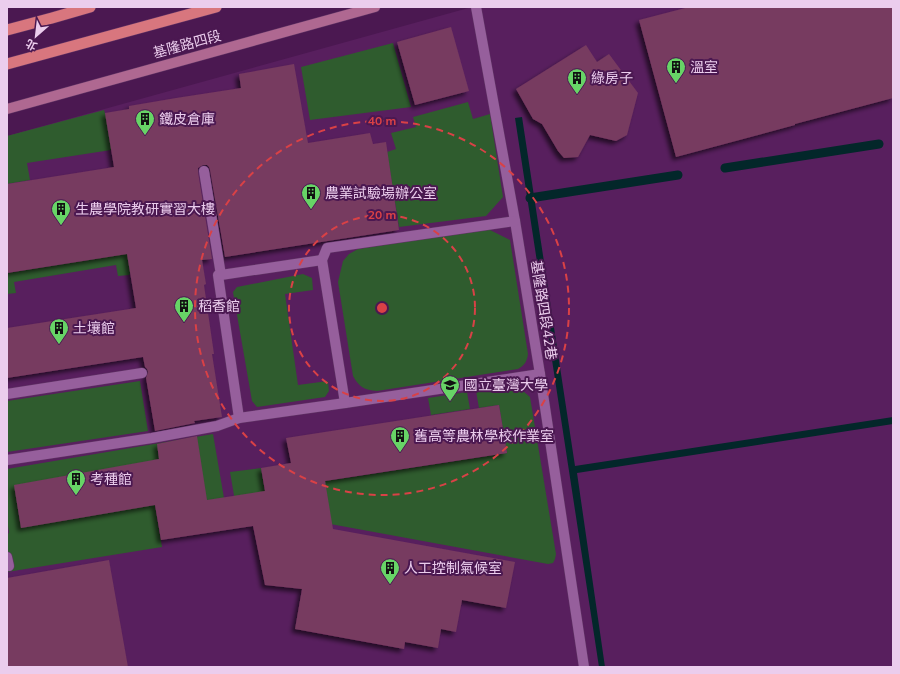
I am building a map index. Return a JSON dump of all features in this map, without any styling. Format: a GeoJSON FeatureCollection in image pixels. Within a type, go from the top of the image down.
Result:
{"type":"FeatureCollection","features":[{"type":"Feature","properties":{"kind":"highway"},"geometry":{"type":"LineString","coordinates":[[7,30],[90,7]]}},
{"type":"Feature","properties":{"kind":"highway"},"geometry":{"type":"LineString","coordinates":[[7,64],[216,7]]}},
{"type":"Feature","properties":{"kind":"main road","name":"基隆路四段"},"geometry":{"type":"LineString","coordinates":[[7,109],[375,7]]}},
{"type":"Feature","properties":{"kind":"lane","name":"基隆路四段42巷"},"geometry":{"type":"LineString","coordinates":[[476,7],[515,221],[540,374],[584,667]]}},
{"type":"Feature","properties":{"kind":"lane"},"geometry":{"type":"LineString","coordinates":[[204,171],[221,275]]}},
{"type":"Feature","properties":{"kind":"lane"},"geometry":{"type":"LineString","coordinates":[[345,402],[322,260],[327,248],[515,221]]}},
{"type":"Feature","properties":{"kind":"lane"},"geometry":{"type":"LineString","coordinates":[[239,418],[218,275],[322,260]]}},
{"type":"Feature","properties":{"kind":"lane"},"geometry":{"type":"LineString","coordinates":[[7,394],[142,373]]}},
{"type":"Feature","properties":{"kind":"lane"},"geometry":{"type":"LineString","coordinates":[[7,460],[217,426],[239,418],[540,374]]}},
{"type":"Feature","properties":{"kind":"shaded area","name":"國立臺灣大學"},"geometry":{"type":"Polygon","coordinates":[[[472,7],[893,7],[893,667],[7,667],[7,136],[472,7]]]}},
{"type":"Feature","properties":{"kind":"shaded area"},"geometry":{"type":"Polygon","coordinates":[[[522,117],[575,466],[893,417],[893,424],[577,473],[605,667],[599,667],[515,118],[522,117]]]}},
{"type":"Feature","properties":{"kind":"green space"},"geometry":{"type":"Polygon","coordinates":[[[393,43],[411,107],[310,120],[301,67],[393,43]]]}},
{"type":"Feature","properties":{"kind":"green space"},"geometry":{"type":"Polygon","coordinates":[[[468,102],[473,119],[490,114],[503,197],[486,216],[399,227],[387,152],[396,149],[391,133],[416,127],[413,117],[468,102]]]}},
{"type":"Feature","properties":{"kind":"green space"},"geometry":{"type":"Polygon","coordinates":[[[104,110],[114,145],[111,150],[27,163],[30,180],[7,184],[7,136],[104,110]]]}},
{"type":"Feature","properties":{"kind":"green space"},"geometry":{"type":"Polygon","coordinates":[[[488,229],[510,240],[528,354],[524,364],[518,369],[377,391],[365,389],[357,383],[353,376],[338,282],[343,261],[349,254],[358,249],[488,229]]]}},
{"type":"Feature","properties":{"kind":"green space"},"geometry":{"type":"Polygon","coordinates":[[[130,253],[133,269],[129,275],[118,276],[116,265],[14,282],[16,293],[7,294],[7,273],[130,253]]]}},
{"type":"Feature","properties":{"kind":"green space"},"geometry":{"type":"Polygon","coordinates":[[[303,274],[312,278],[313,290],[285,294],[298,385],[328,381],[329,391],[325,397],[257,407],[252,401],[233,292],[237,287],[303,274]]]}},
{"type":"Feature","properties":{"kind":"green space"},"geometry":{"type":"Polygon","coordinates":[[[140,381],[148,431],[7,452],[7,401],[140,381]]]}},
{"type":"Feature","properties":{"kind":"green space"},"geometry":{"type":"Polygon","coordinates":[[[508,386],[520,389],[530,397],[556,554],[553,563],[548,564],[314,521],[325,481],[507,453],[499,405],[479,408],[476,391],[508,386]]]}},
{"type":"Feature","properties":{"kind":"green space"},"geometry":{"type":"Polygon","coordinates":[[[467,392],[470,409],[431,415],[428,398],[467,392]]]}},
{"type":"Feature","properties":{"kind":"green space"},"geometry":{"type":"Polygon","coordinates":[[[213,434],[224,498],[170,506],[148,461],[162,547],[7,572],[7,534],[9,533],[7,519],[7,469],[213,434]]]}},
{"type":"Feature","properties":{"kind":"green space"},"geometry":{"type":"Polygon","coordinates":[[[261,468],[265,491],[281,489],[237,513],[230,472],[261,468]]]}},
{"type":"Feature","properties":{"kind":"building"},"geometry":{"type":"Polygon","coordinates":[[[689,7],[893,7],[893,98],[676,157],[639,20],[689,7]]]}},
{"type":"Feature","properties":{"kind":"building"},"geometry":{"type":"Polygon","coordinates":[[[451,27],[469,91],[415,105],[397,42],[451,27]]]}},
{"type":"Feature","properties":{"kind":"building","name":"綠房子"},"geometry":{"type":"Polygon","coordinates":[[[586,45],[597,62],[609,54],[638,93],[627,135],[616,141],[590,135],[578,157],[564,158],[558,151],[542,124],[533,119],[516,89],[586,45]]]}},
{"type":"Feature","properties":{"kind":"building"},"geometry":{"type":"Polygon","coordinates":[[[294,64],[308,143],[370,133],[373,144],[386,142],[399,230],[225,257],[210,170],[207,165],[203,165],[198,168],[198,172],[212,259],[202,260],[214,354],[212,354],[222,417],[194,421],[195,423],[155,431],[146,378],[148,372],[145,367],[143,357],[7,378],[7,328],[136,308],[127,254],[7,273],[7,184],[114,167],[105,113],[129,109],[129,106],[241,88],[239,74],[294,64]]]}},
{"type":"Feature","properties":{"kind":"building"},"geometry":{"type":"Polygon","coordinates":[[[499,405],[507,453],[325,481],[333,529],[515,562],[506,608],[462,600],[456,632],[441,629],[438,648],[405,642],[404,649],[295,629],[302,589],[265,585],[253,526],[161,540],[155,505],[21,528],[14,485],[159,459],[157,444],[197,436],[207,500],[265,491],[261,468],[291,463],[286,438],[499,405]]]}},
{"type":"Feature","properties":{"kind":"building"},"geometry":{"type":"Polygon","coordinates":[[[109,560],[128,667],[7,667],[7,578],[109,560]]]}},
{"type":"Feature","properties":{"kind":"waterway"},"geometry":{"type":"LineString","coordinates":[[725,168],[879,144]]}},
{"type":"Feature","properties":{"kind":"waterway"},"geometry":{"type":"LineString","coordinates":[[530,198],[678,175]]}},
{"type":"Feature","properties":{"kind":"place","name":"溫室"},"geometry":{"type":"Point","coordinates":[676,84]}},
{"type":"Feature","properties":{"kind":"place","name":"綠房子"},"geometry":{"type":"Point","coordinates":[577,95]}},
{"type":"Feature","properties":{"kind":"place","name":"鐵皮倉庫"},"geometry":{"type":"Point","coordinates":[145,136]}},
{"type":"Feature","properties":{"kind":"place","name":"農業試驗場辦公室"},"geometry":{"type":"Point","coordinates":[311,210]}},
{"type":"Feature","properties":{"kind":"place","name":"生農學院教研實習大樓"},"geometry":{"type":"Point","coordinates":[61,226]}},
{"type":"Feature","properties":{"kind":"place","name":"稻香館"},"geometry":{"type":"Point","coordinates":[184,323]}},
{"type":"Feature","properties":{"kind":"place","name":"土壤館"},"geometry":{"type":"Point","coordinates":[59,345]}},
{"type":"Feature","properties":{"kind":"place","name":"國立臺灣大學"},"geometry":{"type":"Point","coordinates":[450,402]}},
{"type":"Feature","properties":{"kind":"place","name":"舊高等農林學校作業室"},"geometry":{"type":"Point","coordinates":[400,453]}},
{"type":"Feature","properties":{"kind":"place","name":"考種館"},"geometry":{"type":"Point","coordinates":[76,496]}},
{"type":"Feature","properties":{"kind":"place","name":"人工控制氣候室"},"geometry":{"type":"Point","coordinates":[390,585]}}]}
